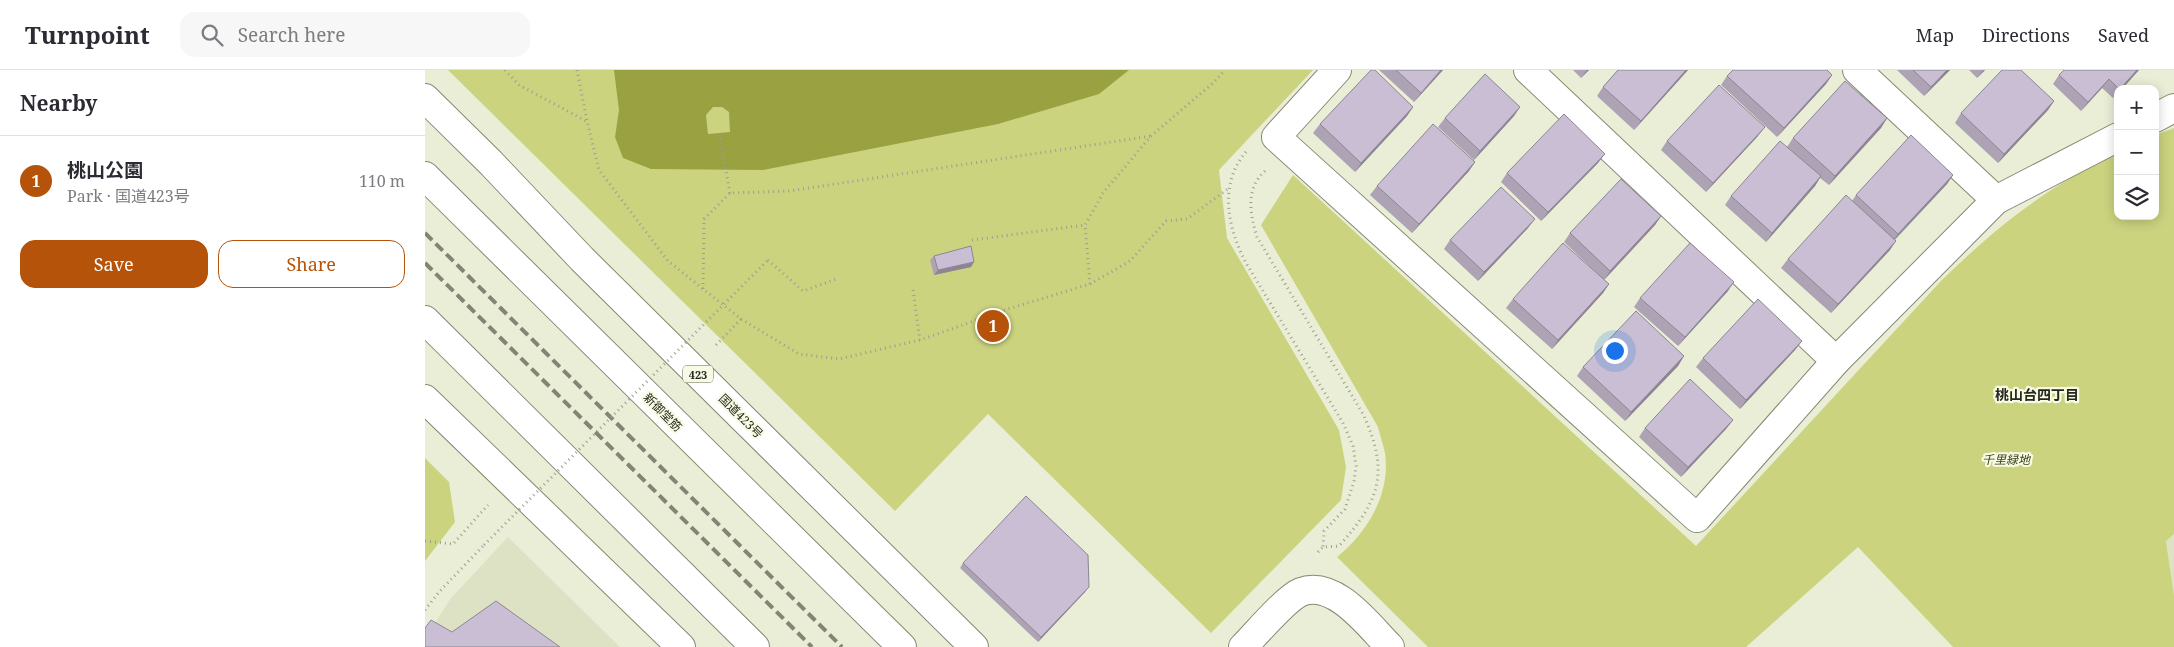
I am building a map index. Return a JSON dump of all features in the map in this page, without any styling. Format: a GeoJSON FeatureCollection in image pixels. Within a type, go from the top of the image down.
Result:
{"type":"FeatureCollection","features":[{"type":"Feature","properties":{"kind":"main road"},"geometry":{"type":"LineString","coordinates":[[1337,70],[1272,142],[1697,518],[1836,361],[1995,200],[2114,139]]}},
{"type":"Feature","properties":{"kind":"main road"},"geometry":{"type":"LineString","coordinates":[[1528,70],[1836,361]]}},
{"type":"Feature","properties":{"kind":"main road"},"geometry":{"type":"LineString","coordinates":[[1857,70],[1995,200]]}},
{"type":"Feature","properties":{"kind":"main road","name":"国道423号"},"geometry":{"type":"LineString","coordinates":[[425,98],[491,163],[589,266],[974,647]]}},
{"type":"Feature","properties":{"kind":"main road"},"geometry":{"type":"LineString","coordinates":[[2159,116],[2174,108]]}},
{"type":"Feature","properties":{"kind":"main road","name":"新御堂筋"},"geometry":{"type":"LineString","coordinates":[[425,176],[902,647]]}},
{"type":"Feature","properties":{"kind":"main road"},"geometry":{"type":"LineString","coordinates":[[425,320],[755,647]]}},
{"type":"Feature","properties":{"kind":"main road"},"geometry":{"type":"LineString","coordinates":[[425,398],[681,647]]}},
{"type":"Feature","properties":{"kind":"main road"},"geometry":{"type":"LineString","coordinates":[[887,560],[956,647]]}},
{"type":"Feature","properties":{"kind":"main road"},"geometry":{"type":"LineString","coordinates":[[1243,647],[1284,605],[1301,592],[1315,589],[1326,590],[1344,601],[1390,647]]}},
{"type":"Feature","properties":{"kind":"path"},"geometry":{"type":"LineString","coordinates":[[505,70],[519,85],[587,121]]}},
{"type":"Feature","properties":{"kind":"path"},"geometry":{"type":"LineString","coordinates":[[577,70],[599,170],[668,261],[741,319],[799,354],[839,359],[920,340],[1009,309],[1090,284],[1130,262],[1167,221],[1187,219],[1229,188]]}},
{"type":"Feature","properties":{"kind":"path"},"geometry":{"type":"LineString","coordinates":[[1090,284],[1085,225],[1103,193],[1151,136],[1213,83],[1225,70]]}},
{"type":"Feature","properties":{"kind":"path"},"geometry":{"type":"LineString","coordinates":[[719,133],[730,193]]}},
{"type":"Feature","properties":{"kind":"path"},"geometry":{"type":"LineString","coordinates":[[703,289],[704,219],[730,193],[789,191],[1151,136]]}},
{"type":"Feature","properties":{"kind":"path"},"geometry":{"type":"LineString","coordinates":[[1316,554],[1323,546],[1324,531],[1345,509],[1349,500],[1356,466],[1353,446],[1343,424],[1239,250],[1234,238],[1229,212],[1229,188],[1232,172],[1239,160],[1256,140],[1272,142],[1276,160],[1259,176],[1252,190],[1250,202],[1252,220],[1257,237],[1363,414],[1374,440],[1378,460],[1378,483],[1372,502],[1360,523],[1339,546],[1323,546]]}},
{"type":"Feature","properties":{"kind":"path"},"geometry":{"type":"LineString","coordinates":[[972,240],[1085,225]]}},
{"type":"Feature","properties":{"kind":"path"},"geometry":{"type":"LineString","coordinates":[[425,610],[439,592],[483,545],[768,260],[803,291],[839,278]]}},
{"type":"Feature","properties":{"kind":"path"},"geometry":{"type":"LineString","coordinates":[[913,290],[920,340]]}},
{"type":"Feature","properties":{"kind":"path"},"geometry":{"type":"LineString","coordinates":[[714,347],[741,319]]}},
{"type":"Feature","properties":{"kind":"path"},"geometry":{"type":"LineString","coordinates":[[425,541],[453,544],[493,499]]}},
{"type":"Feature","properties":{"kind":"shaded area"},"geometry":{"type":"Polygon","coordinates":[[[614,70],[1129,70],[1099,94],[998,124],[763,170],[651,169],[623,158],[615,137],[619,110],[614,70]],[[713,107],[706,115],[708,134],[730,132],[729,112],[722,107],[713,107]]]}},
{"type":"Feature","properties":{"kind":"shaded area"},"geometry":{"type":"Polygon","coordinates":[[[2174,534],[2174,596],[2166,541],[2174,534]]]}},
{"type":"Feature","properties":{"kind":"shaded area"},"geometry":{"type":"Polygon","coordinates":[[[508,537],[620,647],[425,647],[429,632],[451,598],[508,537]]]}},
{"type":"Feature","properties":{"kind":"green space"},"geometry":{"type":"Polygon","coordinates":[[[448,70],[1313,70],[1219,170],[1227,238],[1339,430],[1346,467],[1341,500],[1211,633],[988,414],[895,511],[448,70]]]}},
{"type":"Feature","properties":{"kind":"green space","name":"千里緑地"},"geometry":{"type":"Polygon","coordinates":[[[2174,128],[2174,534],[2166,541],[2174,596],[2174,647],[1953,647],[1858,547],[1746,647],[1428,647],[1337,557],[1367,524],[1380,498],[1386,468],[1385,453],[1378,427],[1261,225],[1293,175],[1696,546],[1941,281],[1982,243],[2024,209],[2068,179],[2114,154],[2114,220],[2159,220],[2159,134],[2174,128]]]}},
{"type":"Feature","properties":{"kind":"green space"},"geometry":{"type":"Polygon","coordinates":[[[425,458],[449,482],[455,522],[425,561],[425,458]]]}},
{"type":"Feature","properties":{"kind":"building"},"geometry":{"type":"Polygon","coordinates":[[[1371,70],[1375,70],[1413,107],[1361,163],[1320,124],[1371,70]]]}},
{"type":"Feature","properties":{"kind":"building"},"geometry":{"type":"Polygon","coordinates":[[[1396,70],[1441,70],[1421,93],[1396,70]]]}},
{"type":"Feature","properties":{"kind":"building"},"geometry":{"type":"Polygon","coordinates":[[[1618,70],[1686,70],[1641,121],[1603,87],[1618,70]]]}},
{"type":"Feature","properties":{"kind":"building"},"geometry":{"type":"Polygon","coordinates":[[[1733,70],[1827,70],[1832,75],[1784,128],[1727,76],[1733,70]]]}},
{"type":"Feature","properties":{"kind":"building"},"geometry":{"type":"Polygon","coordinates":[[[1913,70],[1947,70],[1931,87],[1913,70]]]}},
{"type":"Feature","properties":{"kind":"building"},"geometry":{"type":"Polygon","coordinates":[[[2002,70],[2021,70],[2054,101],[2004,154],[1961,113],[2002,70]]]}},
{"type":"Feature","properties":{"kind":"building"},"geometry":{"type":"Polygon","coordinates":[[[2064,70],[2137,70],[2124,85],[2115,85],[2109,79],[2088,102],[2059,75],[2064,70]]]}},
{"type":"Feature","properties":{"kind":"building"},"geometry":{"type":"Polygon","coordinates":[[[1485,74],[1520,107],[1480,151],[1445,118],[1485,74]]]}},
{"type":"Feature","properties":{"kind":"building"},"geometry":{"type":"Polygon","coordinates":[[[1845,81],[1887,118],[1835,176],[1793,138],[1845,81]]]}},
{"type":"Feature","properties":{"kind":"building"},"geometry":{"type":"Polygon","coordinates":[[[1719,85],[1765,127],[1713,183],[1667,141],[1719,85]]]}},
{"type":"Feature","properties":{"kind":"building"},"geometry":{"type":"Polygon","coordinates":[[[1564,114],[1605,154],[1548,212],[1507,173],[1564,114]]]}},
{"type":"Feature","properties":{"kind":"building"},"geometry":{"type":"Polygon","coordinates":[[[1433,124],[1475,162],[1419,224],[1377,186],[1433,124]]]}},
{"type":"Feature","properties":{"kind":"building"},"geometry":{"type":"Polygon","coordinates":[[[1911,135],[1953,175],[1898,234],[1856,195],[1911,135]]]}},
{"type":"Feature","properties":{"kind":"building"},"geometry":{"type":"Polygon","coordinates":[[[1780,141],[1821,176],[1772,233],[1731,196],[1780,141]]]}},
{"type":"Feature","properties":{"kind":"building"},"geometry":{"type":"Polygon","coordinates":[[[1621,179],[1661,216],[1610,271],[1570,233],[1621,179]]]}},
{"type":"Feature","properties":{"kind":"building"},"geometry":{"type":"Polygon","coordinates":[[[1501,187],[1535,219],[1484,272],[1450,240],[1501,187]]]}},
{"type":"Feature","properties":{"kind":"building"},"geometry":{"type":"Polygon","coordinates":[[[1846,195],[1896,241],[1838,304],[1788,259],[1846,195]]]}},
{"type":"Feature","properties":{"kind":"building"},"geometry":{"type":"Polygon","coordinates":[[[1563,243],[1609,284],[1558,340],[1513,299],[1563,243]]]}},
{"type":"Feature","properties":{"kind":"building"},"geometry":{"type":"Polygon","coordinates":[[[1690,243],[1734,282],[1685,337],[1640,298],[1690,243]]]}},
{"type":"Feature","properties":{"kind":"building"},"geometry":{"type":"Polygon","coordinates":[[[971,246],[974,262],[938,270],[934,256],[971,246]]]}},
{"type":"Feature","properties":{"kind":"building"},"geometry":{"type":"Polygon","coordinates":[[[1758,299],[1802,341],[1746,400],[1703,358],[1758,299]]]}},
{"type":"Feature","properties":{"kind":"building"},"geometry":{"type":"Polygon","coordinates":[[[1636,311],[1684,356],[1631,412],[1583,367],[1636,311]]]}},
{"type":"Feature","properties":{"kind":"building"},"geometry":{"type":"Polygon","coordinates":[[[1690,379],[1733,420],[1688,467],[1645,428],[1690,379]]]}},
{"type":"Feature","properties":{"kind":"building"},"geometry":{"type":"Polygon","coordinates":[[[1026,496],[1088,555],[1089,587],[1041,637],[963,563],[1026,496]]]}},
{"type":"Feature","properties":{"kind":"building"},"geometry":{"type":"Polygon","coordinates":[[[496,601],[560,647],[425,647],[425,628],[431,620],[452,632],[496,601]]]}},
{"type":"Feature","properties":{"kind":"railway"},"geometry":{"type":"LineString","coordinates":[[425,233],[842,647]]}},
{"type":"Feature","properties":{"kind":"railway"},"geometry":{"type":"LineString","coordinates":[[425,263],[812,647]]}},
{"type":"Feature","properties":{"kind":"place","name":"桃山公園"},"geometry":{"type":"Point","coordinates":[993,326]}},
{"type":"Feature","properties":{"kind":"district","name":"桃山台四丁目"},"geometry":{"type":"Point","coordinates":[2037,394]}}]}
